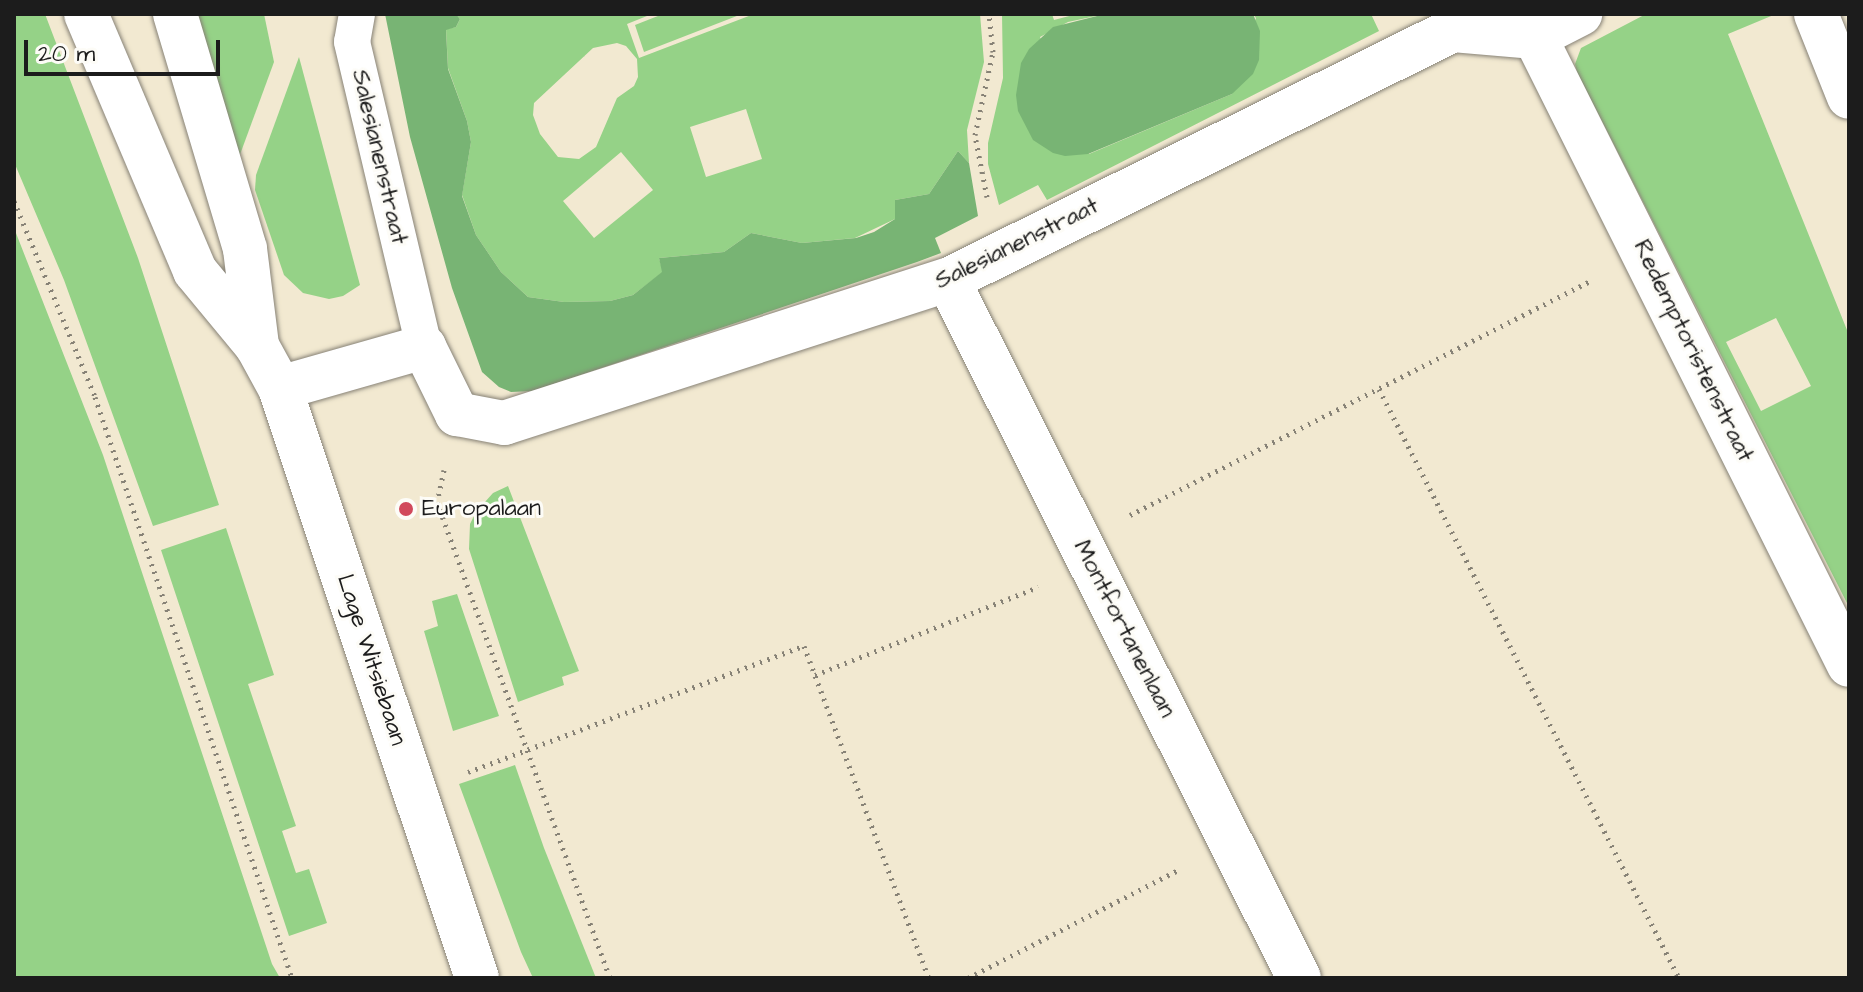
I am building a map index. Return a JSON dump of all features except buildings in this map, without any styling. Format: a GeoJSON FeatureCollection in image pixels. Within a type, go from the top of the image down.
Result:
{"type":"FeatureCollection","features":[{"type":"Feature","properties":{"kind":"street","name":"Lage Witsiebaan"},"geometry":{"type":"LineString","coordinates":[[86,14],[195,271],[257,346],[280,388],[477,978]]}},
{"type":"Feature","properties":{"kind":"street","name":"Lage Witsiebaan"},"geometry":{"type":"LineString","coordinates":[[175,14],[245,249],[257,346]]}},
{"type":"Feature","properties":{"kind":"street"},"geometry":{"type":"LineString","coordinates":[[1535,37],[1580,14]]}},
{"type":"Feature","properties":{"kind":"street"},"geometry":{"type":"LineString","coordinates":[[1816,14],[1849,97]]}},
{"type":"Feature","properties":{"kind":"street","name":"Salesianenstraat"},"geometry":{"type":"LineString","coordinates":[[424,347],[457,414],[504,423],[948,280],[1453,30],[1535,37]]}},
{"type":"Feature","properties":{"kind":"street","name":"Redemptoristenstraat"},"geometry":{"type":"LineString","coordinates":[[1535,37],[1849,665]]}},
{"type":"Feature","properties":{"kind":"street","name":"Montfortanenlaan"},"geometry":{"type":"LineString","coordinates":[[948,280],[1299,978]]}},
{"type":"Feature","properties":{"kind":"street"},"geometry":{"type":"LineString","coordinates":[[280,388],[424,347]]}},
{"type":"Feature","properties":{"kind":"lane","name":"Salesianenstraat"},"geometry":{"type":"LineString","coordinates":[[357,14],[352,42],[424,347]]}},
{"type":"Feature","properties":{"kind":"path"},"geometry":{"type":"LineString","coordinates":[[989,14],[993,52],[975,135],[983,189],[1010,250]]}},
{"type":"Feature","properties":{"kind":"path"},"geometry":{"type":"LineString","coordinates":[[14,201],[95,397],[292,978]]}},
{"type":"Feature","properties":{"kind":"path"},"geometry":{"type":"LineString","coordinates":[[815,675],[1086,554],[1379,389],[1644,253]]}},
{"type":"Feature","properties":{"kind":"path"},"geometry":{"type":"LineString","coordinates":[[1379,389],[1679,978]]}},
{"type":"Feature","properties":{"kind":"path"},"geometry":{"type":"LineString","coordinates":[[457,414],[437,502],[610,978]]}},
{"type":"Feature","properties":{"kind":"path"},"geometry":{"type":"LineString","coordinates":[[415,792],[804,646],[929,978]]}},
{"type":"Feature","properties":{"kind":"path"},"geometry":{"type":"LineString","coordinates":[[968,978],[1231,843]]}},
{"type":"Feature","properties":{"kind":"green space"},"geometry":{"type":"Polygon","coordinates":[[[14,14],[45,14],[138,258],[219,505],[153,526],[64,280],[14,162],[14,14]]]}},
{"type":"Feature","properties":{"kind":"green space"},"geometry":{"type":"Polygon","coordinates":[[[184,14],[264,14],[274,62],[238,160],[184,14]]]}},
{"type":"Feature","properties":{"kind":"green space"},"geometry":{"type":"Polygon","coordinates":[[[385,14],[456,14],[460,19],[456,27],[446,30],[448,69],[467,121],[471,142],[462,196],[476,235],[501,272],[528,297],[564,302],[610,301],[633,295],[662,272],[659,258],[724,252],[751,233],[802,243],[856,238],[874,232],[895,219],[895,200],[929,194],[958,151],[969,163],[978,216],[935,238],[941,253],[533,391],[511,392],[499,387],[482,372],[452,288],[410,137],[385,14]]]}},
{"type":"Feature","properties":{"kind":"green space"},"geometry":{"type":"Polygon","coordinates":[[[456,14],[652,14],[627,24],[639,58],[754,14],[980,14],[984,62],[967,130],[969,163],[958,151],[929,194],[895,200],[895,219],[855,238],[802,243],[751,233],[724,252],[659,258],[663,272],[633,295],[610,301],[564,302],[528,297],[501,272],[476,235],[462,195],[471,142],[467,121],[448,68],[446,29],[456,27],[460,19],[456,14]],[[617,43],[593,48],[534,103],[533,115],[540,134],[558,157],[579,159],[596,147],[617,98],[634,86],[638,77],[637,59],[626,46],[617,43]],[[746,109],[690,127],[706,177],[762,159],[746,109]],[[621,152],[563,201],[594,238],[653,190],[621,152]]]}},
{"type":"Feature","properties":{"kind":"green space"},"geometry":{"type":"Polygon","coordinates":[[[663,14],[742,14],[644,52],[635,25],[663,14]]]}},
{"type":"Feature","properties":{"kind":"green space"},"geometry":{"type":"Polygon","coordinates":[[[1002,14],[1052,14],[1054,20],[1077,14],[1105,14],[1068,22],[1040,37],[1089,154],[1232,94],[1256,18],[1253,14],[1371,14],[1379,31],[1047,200],[1038,185],[999,205],[988,164],[988,143],[1003,78],[1002,14]]]}},
{"type":"Feature","properties":{"kind":"green space"},"geometry":{"type":"Polygon","coordinates":[[[1105,14],[1253,14],[1260,31],[1259,60],[1253,74],[1232,94],[1088,154],[1065,156],[1053,153],[1033,140],[1018,111],[1016,95],[1021,63],[1029,49],[1053,27],[1105,14]]]}},
{"type":"Feature","properties":{"kind":"green space"},"geometry":{"type":"Polygon","coordinates":[[[1646,14],[1776,14],[1728,34],[1849,335],[1849,607],[1577,72],[1575,64],[1581,48],[1646,14]],[[1776,318],[1726,342],[1761,411],[1811,386],[1776,318]]]}},
{"type":"Feature","properties":{"kind":"green space"},"geometry":{"type":"Polygon","coordinates":[[[299,57],[360,285],[343,296],[329,299],[303,293],[284,275],[255,190],[256,175],[299,57]]]}},
{"type":"Feature","properties":{"kind":"green space"},"geometry":{"type":"Polygon","coordinates":[[[14,228],[103,455],[272,964],[280,978],[14,978],[14,228]]]}},
{"type":"Feature","properties":{"kind":"green space"},"geometry":{"type":"Polygon","coordinates":[[[508,486],[579,671],[562,677],[564,685],[518,702],[469,549],[470,524],[476,512],[493,493],[508,486]]]}},
{"type":"Feature","properties":{"kind":"green space"},"geometry":{"type":"Polygon","coordinates":[[[226,528],[274,675],[248,684],[296,826],[282,831],[296,873],[309,869],[327,923],[289,936],[161,550],[226,528]]]}},
{"type":"Feature","properties":{"kind":"green space"},"geometry":{"type":"Polygon","coordinates":[[[457,594],[499,716],[453,731],[424,631],[438,626],[432,601],[457,594]]]}},
{"type":"Feature","properties":{"kind":"green space"},"geometry":{"type":"Polygon","coordinates":[[[515,765],[596,978],[533,978],[521,952],[459,784],[515,765]]]}},
{"type":"Feature","properties":{"kind":"place","name":"Europalaan"},"geometry":{"type":"Point","coordinates":[406,509]}}]}
